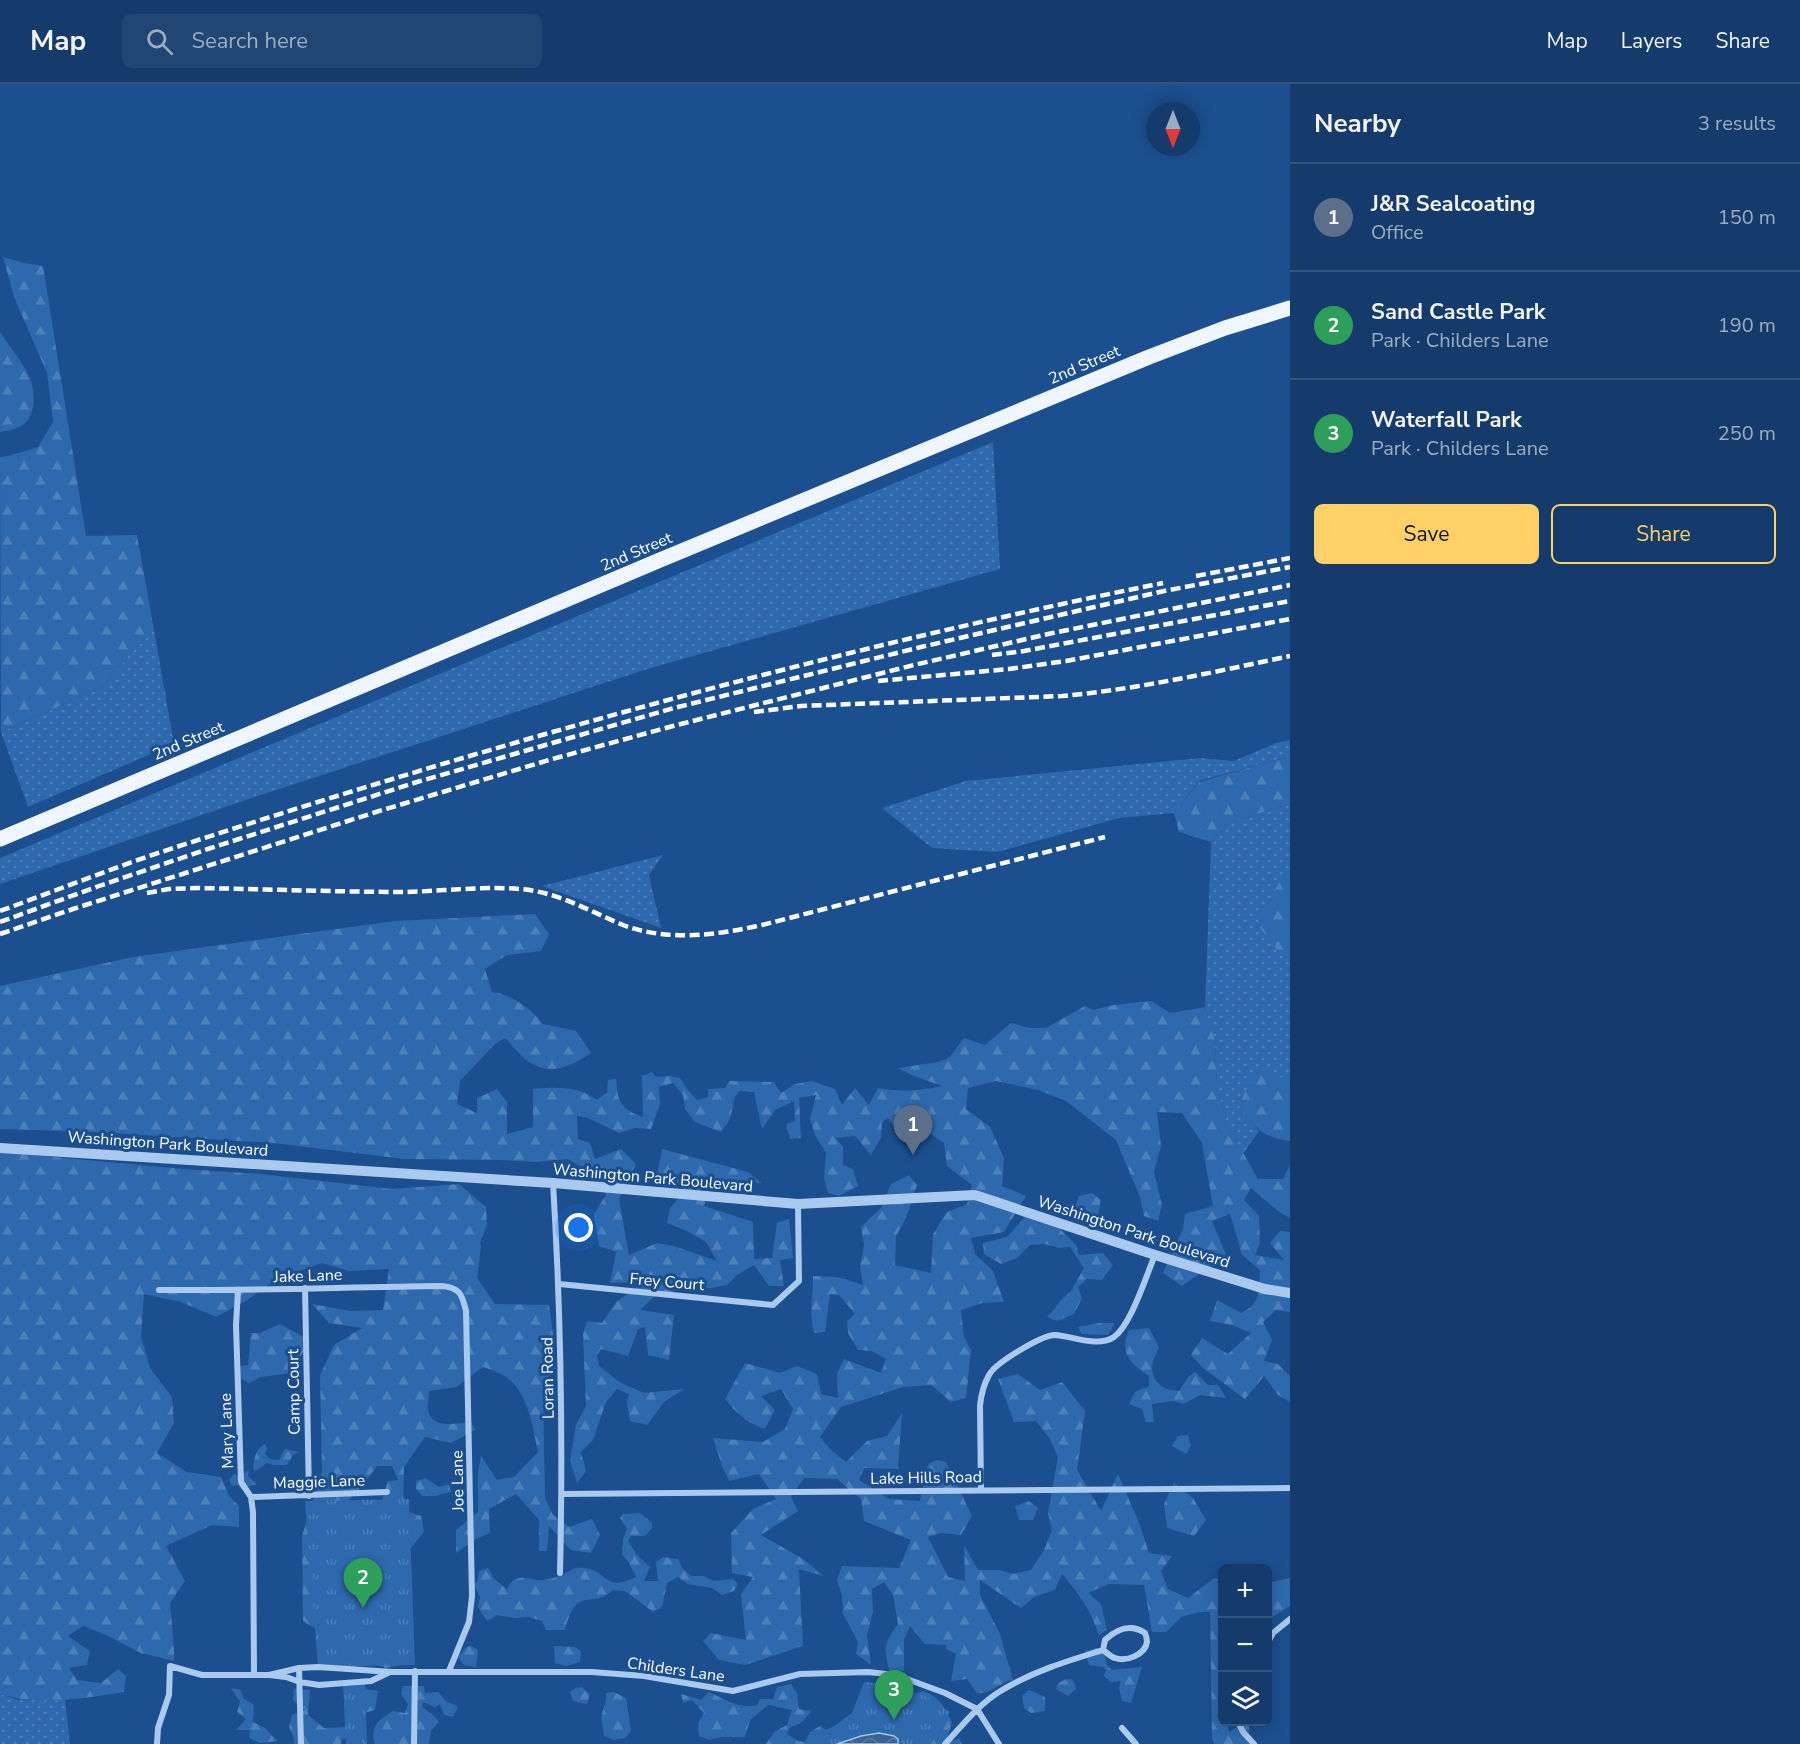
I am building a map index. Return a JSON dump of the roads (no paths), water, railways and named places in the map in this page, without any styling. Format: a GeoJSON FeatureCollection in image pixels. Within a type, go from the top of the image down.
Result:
{"type":"FeatureCollection","features":[{"type":"Feature","properties":{"kind":"main road","name":"2nd Street"},"geometry":{"type":"LineString","coordinates":[[0,839],[660,560],[1149,357],[1225,328],[1290,308]]}},
{"type":"Feature","properties":{"kind":"street","name":"Washington Park Boulevard"},"geometry":{"type":"LineString","coordinates":[[0,1148],[553,1183],[798,1204],[975,1196],[1155,1256],[1290,1293]]}},
{"type":"Feature","properties":{"kind":"street","name":"Loran Road"},"geometry":{"type":"LineString","coordinates":[[553,1183],[559,1284],[562,1494],[560,1573]]}},
{"type":"Feature","properties":{"kind":"street","name":"Frey Court"},"geometry":{"type":"LineString","coordinates":[[559,1284],[773,1305],[799,1281],[798,1204]]}},
{"type":"Feature","properties":{"kind":"street"},"geometry":{"type":"LineString","coordinates":[[981,1490],[980,1406],[989,1372],[1024,1347],[1052,1335],[1097,1342],[1111,1340],[1125,1325],[1155,1256]]}},
{"type":"Feature","properties":{"kind":"street","name":"Jake Lane"},"geometry":{"type":"LineString","coordinates":[[159,1290],[238,1291],[442,1286],[457,1289]]}},
{"type":"Feature","properties":{"kind":"street","name":"Camp Court"},"geometry":{"type":"LineString","coordinates":[[305,1288],[309,1496]]}},
{"type":"Feature","properties":{"kind":"street","name":"Joe Lane"},"geometry":{"type":"LineString","coordinates":[[448,1671],[469,1622],[472,1596],[466,1311],[464,1301],[457,1289]]}},
{"type":"Feature","properties":{"kind":"street","name":"Mary Lane"},"geometry":{"type":"LineString","coordinates":[[238,1291],[236,1325],[241,1482],[252,1497],[254,1675]]}},
{"type":"Feature","properties":{"kind":"street","name":"Lake Hills Road"},"geometry":{"type":"LineString","coordinates":[[562,1494],[1290,1488]]}},
{"type":"Feature","properties":{"kind":"street","name":"Maggie Lane"},"geometry":{"type":"LineString","coordinates":[[252,1497],[387,1492]]}},
{"type":"Feature","properties":{"kind":"street"},"geometry":{"type":"LineString","coordinates":[[1272,1635],[1290,1619]]}},
{"type":"Feature","properties":{"kind":"street"},"geometry":{"type":"LineString","coordinates":[[1138,1628],[1145,1633],[1147,1641],[1144,1649],[1136,1655],[1123,1660],[1113,1658],[1103,1650],[1105,1640],[1120,1629],[1138,1628]]}},
{"type":"Feature","properties":{"kind":"street"},"geometry":{"type":"LineString","coordinates":[[945,1744],[977,1709],[999,1692],[1047,1667],[1103,1650]]}},
{"type":"Feature","properties":{"kind":"street","name":"Childers Lane"},"geometry":{"type":"LineString","coordinates":[[157,1744],[158,1728],[169,1695],[170,1666],[202,1675],[269,1675],[319,1685],[371,1681],[392,1672]]}},
{"type":"Feature","properties":{"kind":"street","name":"Childers Lane"},"geometry":{"type":"LineString","coordinates":[[269,1675],[299,1668],[318,1667],[392,1672],[591,1672],[645,1676],[733,1691],[800,1674],[868,1672],[896,1675],[945,1693],[977,1709]]}},
{"type":"Feature","properties":{"kind":"street"},"geometry":{"type":"LineString","coordinates":[[299,1668],[301,1744]]}},
{"type":"Feature","properties":{"kind":"street"},"geometry":{"type":"LineString","coordinates":[[414,1744],[415,1671]]}},
{"type":"Feature","properties":{"kind":"street"},"geometry":{"type":"LineString","coordinates":[[977,1709],[999,1744]]}},
{"type":"Feature","properties":{"kind":"street"},"geometry":{"type":"LineString","coordinates":[[1240,1726],[1254,1744]]}},
{"type":"Feature","properties":{"kind":"street"},"geometry":{"type":"LineString","coordinates":[[1122,1728],[1136,1744]]}},
{"type":"Feature","properties":{"kind":"water"},"geometry":{"type":"Polygon","coordinates":[[[879,1733],[894,1736],[898,1739],[898,1744],[837,1744],[861,1736],[879,1733]]]}},
{"type":"Feature","properties":{"kind":"railway"},"geometry":{"type":"LineString","coordinates":[[1196,576],[1290,558]]}},
{"type":"Feature","properties":{"kind":"railway"},"geometry":{"type":"LineString","coordinates":[[0,922],[211,848],[417,782],[674,708],[921,647],[1164,591],[1290,567]]}},
{"type":"Feature","properties":{"kind":"railway"},"geometry":{"type":"LineString","coordinates":[[0,911],[165,851],[551,732],[917,637],[1163,583]]}},
{"type":"Feature","properties":{"kind":"railway"},"geometry":{"type":"LineString","coordinates":[[0,934],[376,812],[549,760],[673,726],[914,665],[1048,634],[1290,585]]}},
{"type":"Feature","properties":{"kind":"railway"},"geometry":{"type":"LineString","coordinates":[[992,655],[1290,601]]}},
{"type":"Feature","properties":{"kind":"railway"},"geometry":{"type":"LineString","coordinates":[[878,681],[1009,669],[1066,661],[1290,619]]}},
{"type":"Feature","properties":{"kind":"railway"},"geometry":{"type":"LineString","coordinates":[[754,712],[801,706],[1091,693],[1205,674],[1290,656]]}},
{"type":"Feature","properties":{"kind":"railway"},"geometry":{"type":"LineString","coordinates":[[147,893],[196,888],[354,892],[520,889],[560,898],[640,930],[675,935],[710,934],[762,925],[1105,837]]}},
{"type":"Feature","properties":{"kind":"place","name":"J&R Sealcoating"},"geometry":{"type":"Point","coordinates":[913,1155]}},
{"type":"Feature","properties":{"kind":"place","name":"Sand Castle Park"},"geometry":{"type":"Point","coordinates":[363,1608]}},
{"type":"Feature","properties":{"kind":"place","name":"Waterfall Park"},"geometry":{"type":"Point","coordinates":[894,1720]}}]}
